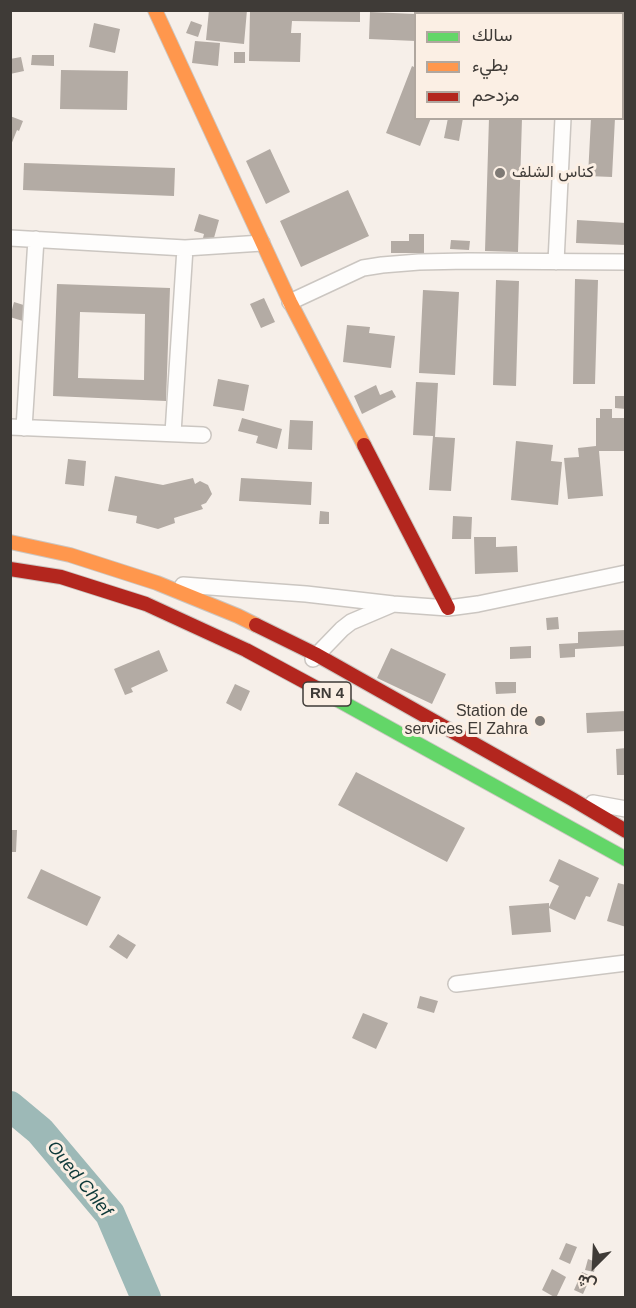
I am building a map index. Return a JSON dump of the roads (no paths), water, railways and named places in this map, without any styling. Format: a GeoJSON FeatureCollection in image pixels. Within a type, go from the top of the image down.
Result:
{"type":"FeatureCollection","features":[{"type":"Feature","properties":{"kind":"main road"},"geometry":{"type":"LineString","coordinates":[[155,10],[290,302],[448,608]]}},
{"type":"Feature","properties":{"kind":"main road","name":"RN 4"},"geometry":{"type":"LineString","coordinates":[[10,542],[70,555],[157,583],[238,616],[317,656],[626,831]]}},
{"type":"Feature","properties":{"kind":"main road","name":"RN 4"},"geometry":{"type":"LineString","coordinates":[[10,569],[61,577],[146,604],[246,650],[626,859]]}},
{"type":"Feature","properties":{"kind":"street"},"geometry":{"type":"LineString","coordinates":[[555,262],[563,120]]}},
{"type":"Feature","properties":{"kind":"street"},"geometry":{"type":"LineString","coordinates":[[10,238],[185,248],[262,243]]}},
{"type":"Feature","properties":{"kind":"street"},"geometry":{"type":"LineString","coordinates":[[36,239],[17,427],[203,435]]}},
{"type":"Feature","properties":{"kind":"street"},"geometry":{"type":"LineString","coordinates":[[173,433],[185,248]]}},
{"type":"Feature","properties":{"kind":"street"},"geometry":{"type":"LineString","coordinates":[[290,302],[351,273],[373,266],[449,261],[626,262]]}},
{"type":"Feature","properties":{"kind":"street"},"geometry":{"type":"LineString","coordinates":[[157,583],[448,608],[478,604],[626,573]]}},
{"type":"Feature","properties":{"kind":"street"},"geometry":{"type":"LineString","coordinates":[[294,676],[317,656],[342,628],[364,615],[393,604]]}},
{"type":"Feature","properties":{"kind":"street"},"geometry":{"type":"LineString","coordinates":[[572,799],[626,809]]}},
{"type":"Feature","properties":{"kind":"street"},"geometry":{"type":"LineString","coordinates":[[456,984],[626,963]]}},
{"type":"Feature","properties":{"kind":"waterway","name":"Oued Chlef"},"geometry":{"type":"LineString","coordinates":[[10,1106],[40,1131],[110,1214],[146,1298]]}},
{"type":"Feature","properties":{"kind":"place","name":"كناس الشلف"},"geometry":{"type":"Point","coordinates":[500,173]}},
{"type":"Feature","properties":{"kind":"place","name":"Station de services El Zahra"},"geometry":{"type":"Point","coordinates":[540,721]}}]}
